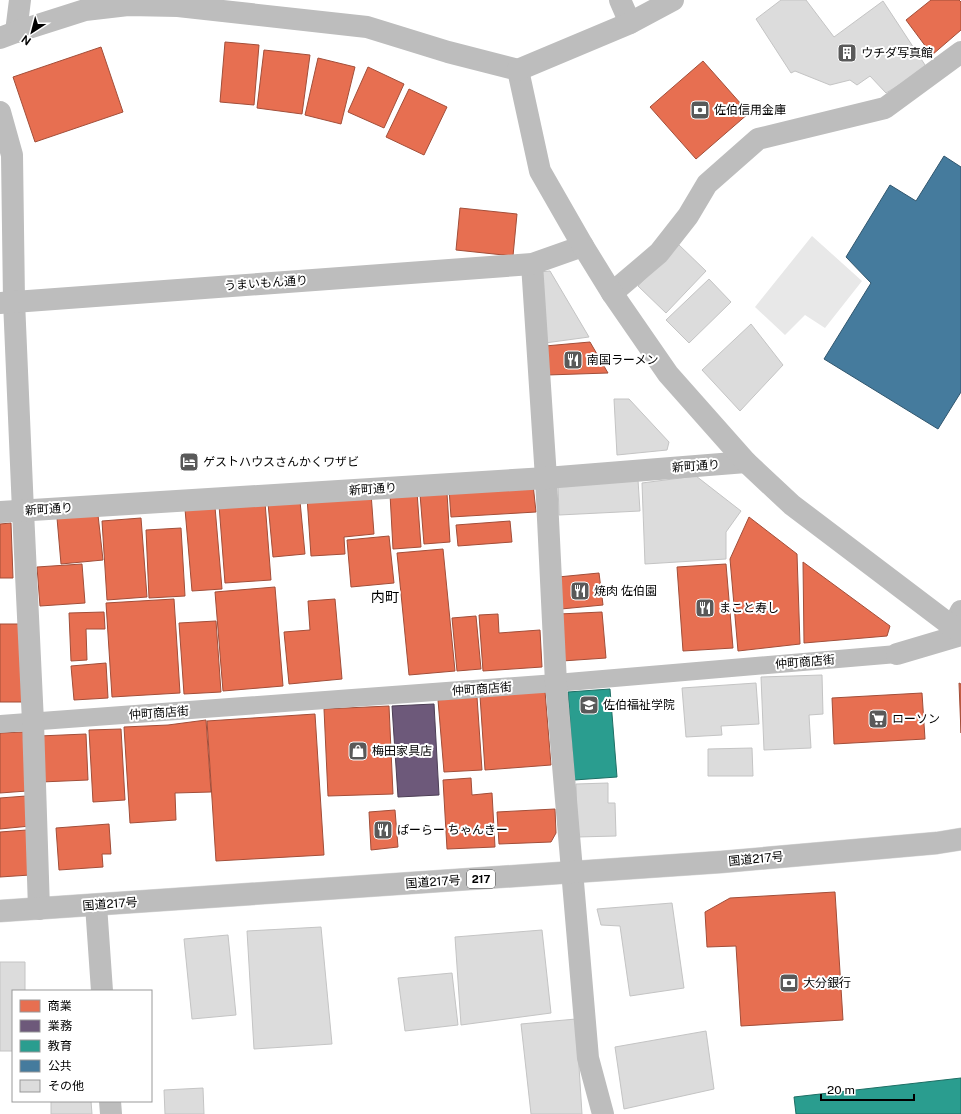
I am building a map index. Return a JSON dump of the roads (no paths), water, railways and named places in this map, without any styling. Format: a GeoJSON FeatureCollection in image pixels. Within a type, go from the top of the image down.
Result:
{"type":"FeatureCollection","features":[{"type":"Feature","properties":{"kind":"main road"},"geometry":{"type":"LineString","coordinates":[[8,35],[20,0]]}},
{"type":"Feature","properties":{"kind":"main road"},"geometry":{"type":"LineString","coordinates":[[620,0],[630,23]]}},
{"type":"Feature","properties":{"kind":"main road"},"geometry":{"type":"LineString","coordinates":[[8,35],[85,10],[128,6],[178,6],[199,4],[367,27],[448,52],[518,70],[630,23],[674,0]]}},
{"type":"Feature","properties":{"kind":"main road"},"geometry":{"type":"LineString","coordinates":[[612,293],[659,253],[688,216],[707,184],[758,139],[885,108],[961,52]]}},
{"type":"Feature","properties":{"kind":"main road"},"geometry":{"type":"LineString","coordinates":[[518,70],[540,171],[612,293],[668,374],[746,462],[792,506],[959,627]]}},
{"type":"Feature","properties":{"kind":"main road"},"geometry":{"type":"LineString","coordinates":[[0,112],[12,155],[7,302],[23,511],[33,722],[39,909]]}},
{"type":"Feature","properties":{"kind":"main road","name":"うまいもん通り"},"geometry":{"type":"LineString","coordinates":[[7,302],[532,264],[583,246]]}},
{"type":"Feature","properties":{"kind":"main road"},"geometry":{"type":"LineString","coordinates":[[532,264],[546,478],[556,683],[588,1058],[602,1114]]}},
{"type":"Feature","properties":{"kind":"main road","name":"新町通り"},"geometry":{"type":"LineString","coordinates":[[0,512],[546,478],[746,462]]}},
{"type":"Feature","properties":{"kind":"main road","name":"仲町商店街"},"geometry":{"type":"LineString","coordinates":[[898,654],[959,627]]}},
{"type":"Feature","properties":{"kind":"main road","name":"国道217号"},"geometry":{"type":"LineString","coordinates":[[0,911],[721,862],[937,843],[961,839]]}},
{"type":"Feature","properties":{"kind":"main road"},"geometry":{"type":"LineString","coordinates":[[96,905],[102,990]]}},
{"type":"Feature","properties":{"kind":"main road"},"geometry":{"type":"LineString","coordinates":[[110,1102],[111,1114]]}},
{"type":"Feature","properties":{"kind":"street","name":"仲町商店街"},"geometry":{"type":"LineString","coordinates":[[0,724],[556,683],[898,654]]}},
{"type":"Feature","properties":{"kind":"place","name":"ウチダ写真館"},"geometry":{"type":"Point","coordinates":[847,53]}},
{"type":"Feature","properties":{"kind":"place","name":"佐伯信用金庫"},"geometry":{"type":"Point","coordinates":[700,110]}},
{"type":"Feature","properties":{"kind":"place","name":"南国ラーメン"},"geometry":{"type":"Point","coordinates":[573,360]}},
{"type":"Feature","properties":{"kind":"place","name":"ゲストハウスさんかくワザビ"},"geometry":{"type":"Point","coordinates":[189,462]}},
{"type":"Feature","properties":{"kind":"place","name":"焼肉 佐伯園"},"geometry":{"type":"Point","coordinates":[580,591]}},
{"type":"Feature","properties":{"kind":"place","name":"まこと寿し"},"geometry":{"type":"Point","coordinates":[705,608]}},
{"type":"Feature","properties":{"kind":"place","name":"佐伯福祉学院"},"geometry":{"type":"Point","coordinates":[589,705]}},
{"type":"Feature","properties":{"kind":"place","name":"ローソン"},"geometry":{"type":"Point","coordinates":[878,719]}},
{"type":"Feature","properties":{"kind":"place","name":"梅田家具店"},"geometry":{"type":"Point","coordinates":[358,751]}},
{"type":"Feature","properties":{"kind":"place","name":"ぱーらー ちゃんきー"},"geometry":{"type":"Point","coordinates":[383,830]}},
{"type":"Feature","properties":{"kind":"place","name":"大分銀行"},"geometry":{"type":"Point","coordinates":[789,983]}},
{"type":"Feature","properties":{"kind":"district","name":"内町"},"geometry":{"type":"Point","coordinates":[385,597]}}]}
